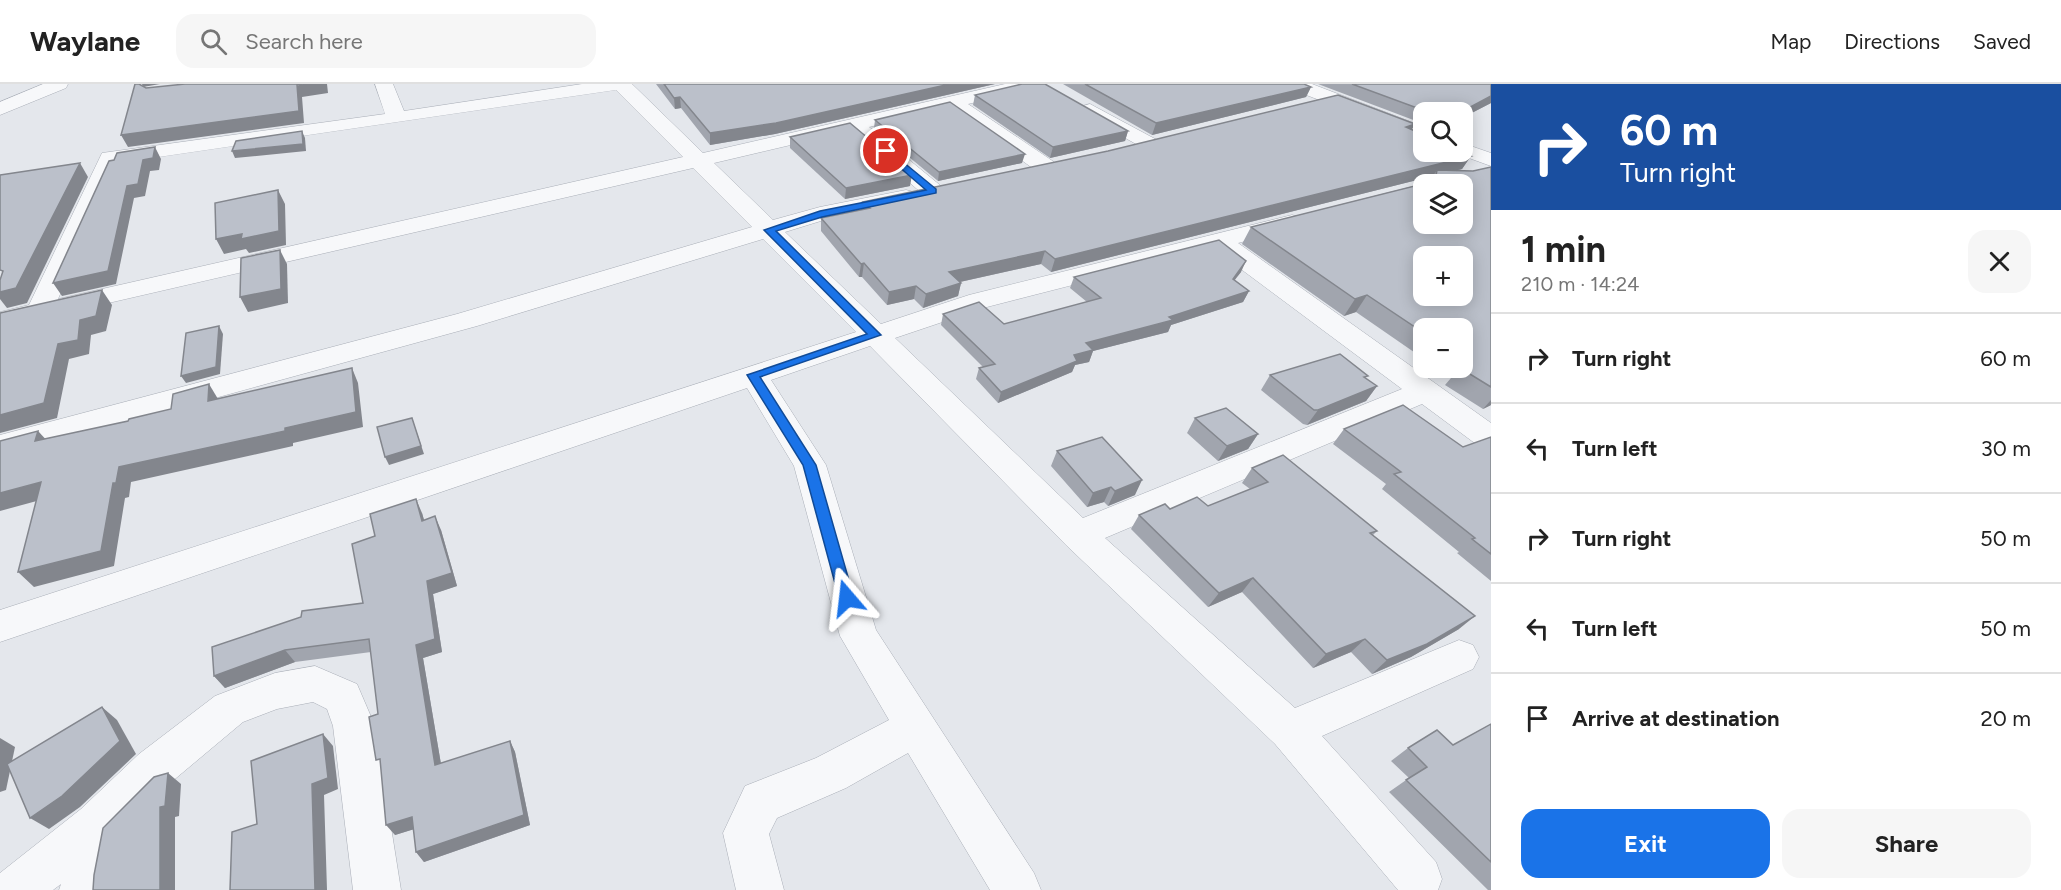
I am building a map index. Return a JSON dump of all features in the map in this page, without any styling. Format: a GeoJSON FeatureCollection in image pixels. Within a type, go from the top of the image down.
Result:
{"type":"FeatureCollection","features":[{"type":"Feature","properties":{"kind":"street"},"geometry":{"type":"LineString","coordinates":[[0,109],[59,84]]}},
{"type":"Feature","properties":{"kind":"street"},"geometry":{"type":"LineString","coordinates":[[384,84],[397,118]]}},
{"type":"Feature","properties":{"kind":"street"},"geometry":{"type":"LineString","coordinates":[[40,310],[110,158],[620,84],[1078,535],[1290,730],[1419,879]]}},
{"type":"Feature","properties":{"kind":"street"},"geometry":{"type":"LineString","coordinates":[[0,320],[1030,84]]}},
{"type":"Feature","properties":{"kind":"street"},"geometry":{"type":"LineString","coordinates":[[1296,96],[1332,99],[1413,130]]}},
{"type":"Feature","properties":{"kind":"street"},"geometry":{"type":"LineString","coordinates":[[1073,100],[1162,141],[1112,153]]}},
{"type":"Feature","properties":{"kind":"street"},"geometry":{"type":"LineString","coordinates":[[953,102],[1057,165],[1012,174]]}},
{"type":"Feature","properties":{"kind":"street"},"geometry":{"type":"LineString","coordinates":[[0,446],[467,320],[820,214],[944,189],[855,125]]}},
{"type":"Feature","properties":{"kind":"street"},"geometry":{"type":"LineString","coordinates":[[1473,153],[1491,160]]}},
{"type":"Feature","properties":{"kind":"street"},"geometry":{"type":"LineString","coordinates":[[0,626],[978,301],[1321,214]]}},
{"type":"Feature","properties":{"kind":"street"},"geometry":{"type":"LineString","coordinates":[[1218,240],[1425,391],[1484,427]]}},
{"type":"Feature","properties":{"kind":"street"},"geometry":{"type":"LineString","coordinates":[[753,375],[810,465],[859,636],[1017,890]]}},
{"type":"Feature","properties":{"kind":"street"},"geometry":{"type":"LineString","coordinates":[[1078,535],[1425,391]]}},
{"type":"Feature","properties":{"kind":"street"},"geometry":{"type":"LineString","coordinates":[[1290,730],[1459,657]]}},
{"type":"Feature","properties":{"kind":"street"},"geometry":{"type":"LineString","coordinates":[[16,890],[96,825],[154,768],[229,709],[275,691],[315,684],[343,697],[354,726],[377,890]]}},
{"type":"Feature","properties":{"kind":"street"},"geometry":{"type":"LineString","coordinates":[[760,890],[746,833],[761,802],[831,773],[916,727]]}},
{"type":"Feature","properties":{"kind":"street"},"geometry":{"type":"LineString","coordinates":[[82,890],[96,825]]}},
{"type":"Feature","properties":{"kind":"building"},"geometry":{"type":"Polygon","coordinates":[[[135,84],[146,88],[185,84],[303,84],[297,85],[299,111],[121,135],[135,84]]]}},
{"type":"Feature","properties":{"kind":"building"},"geometry":{"type":"Polygon","coordinates":[[[664,84],[950,84],[776,123],[710,133],[680,97],[674,98],[664,84]]]}},
{"type":"Feature","properties":{"kind":"building"},"geometry":{"type":"Polygon","coordinates":[[[1022,84],[1045,84],[1128,131],[1053,147],[975,95],[1022,84]]]}},
{"type":"Feature","properties":{"kind":"building"},"geometry":{"type":"Polygon","coordinates":[[[1085,84],[1304,84],[1311,87],[1156,123],[1085,84]]]}},
{"type":"Feature","properties":{"kind":"building"},"geometry":{"type":"Polygon","coordinates":[[[1352,84],[1491,84],[1491,96],[1473,106],[1473,102],[1413,102],[1413,106],[1352,84]]]}},
{"type":"Feature","properties":{"kind":"building"},"geometry":{"type":"Polygon","coordinates":[[[1338,95],[1413,123],[1406,127],[1413,130],[1413,162],[1447,162],[1055,259],[1045,251],[949,272],[961,283],[926,294],[916,286],[889,292],[821,218],[870,208],[863,202],[1108,151],[1338,95]]]}},
{"type":"Feature","properties":{"kind":"building"},"geometry":{"type":"Polygon","coordinates":[[[950,102],[1025,154],[939,172],[875,120],[950,102]]]}},
{"type":"Feature","properties":{"kind":"building"},"geometry":{"type":"Polygon","coordinates":[[[850,123],[912,175],[846,188],[790,137],[850,123]]]}},
{"type":"Feature","properties":{"kind":"building"},"geometry":{"type":"Polygon","coordinates":[[[302,131],[303,144],[232,151],[236,141],[302,131]]]}},
{"type":"Feature","properties":{"kind":"building"},"geometry":{"type":"Polygon","coordinates":[[[155,147],[153,158],[143,160],[138,184],[127,186],[108,271],[53,283],[109,161],[114,160],[117,153],[155,147]]]}},
{"type":"Feature","properties":{"kind":"building"},"geometry":{"type":"Polygon","coordinates":[[[80,163],[16,288],[0,292],[3,271],[0,270],[0,175],[80,163]]]}},
{"type":"Feature","properties":{"kind":"building"},"geometry":{"type":"Polygon","coordinates":[[[1491,167],[1491,387],[1473,376],[1473,318],[1413,318],[1413,326],[1367,295],[1355,299],[1251,227],[1413,186],[1413,234],[1473,234],[1473,174],[1436,174],[1437,170],[1473,171],[1491,167]]]}},
{"type":"Feature","properties":{"kind":"building"},"geometry":{"type":"Polygon","coordinates":[[[278,190],[279,231],[241,239],[242,234],[216,239],[215,203],[278,190]]]}},
{"type":"Feature","properties":{"kind":"building"},"geometry":{"type":"Polygon","coordinates":[[[1219,240],[1246,261],[1233,279],[1249,291],[1169,317],[1173,320],[1086,343],[1093,350],[1074,355],[1077,361],[1001,392],[979,368],[995,364],[943,314],[979,302],[1004,324],[1101,298],[1074,277],[1219,240]]]}},
{"type":"Feature","properties":{"kind":"building"},"geometry":{"type":"Polygon","coordinates":[[[280,250],[281,289],[240,297],[241,258],[280,250]]]}},
{"type":"Feature","properties":{"kind":"building"},"geometry":{"type":"Polygon","coordinates":[[[102,290],[96,316],[80,320],[78,340],[58,344],[44,403],[0,415],[0,313],[102,290]]]}},
{"type":"Feature","properties":{"kind":"building"},"geometry":{"type":"Polygon","coordinates":[[[219,326],[216,367],[181,376],[186,333],[219,326]]]}},
{"type":"Feature","properties":{"kind":"building"},"geometry":{"type":"Polygon","coordinates":[[[1340,354],[1377,386],[1314,410],[1270,375],[1340,354]]]}},
{"type":"Feature","properties":{"kind":"building"},"geometry":{"type":"Polygon","coordinates":[[[352,368],[356,412],[285,428],[285,431],[119,467],[116,483],[113,483],[101,551],[18,572],[41,482],[0,493],[0,441],[38,431],[35,441],[128,421],[171,409],[173,394],[209,384],[208,401],[352,368]]]}},
{"type":"Feature","properties":{"kind":"building"},"geometry":{"type":"Polygon","coordinates":[[[1403,405],[1463,447],[1491,437],[1491,554],[1472,539],[1475,538],[1394,474],[1401,472],[1344,429],[1403,405]]]}},
{"type":"Feature","properties":{"kind":"building"},"geometry":{"type":"Polygon","coordinates":[[[1226,408],[1258,434],[1227,446],[1195,418],[1226,408]]]}},
{"type":"Feature","properties":{"kind":"building"},"geometry":{"type":"Polygon","coordinates":[[[412,418],[421,446],[385,457],[377,427],[412,418]]]}},
{"type":"Feature","properties":{"kind":"building"},"geometry":{"type":"Polygon","coordinates":[[[1102,437],[1142,480],[1115,491],[1111,487],[1093,493],[1057,451],[1102,437]]]}},
{"type":"Feature","properties":{"kind":"building"},"geometry":{"type":"Polygon","coordinates":[[[1283,455],[1377,531],[1370,533],[1475,616],[1427,644],[1387,660],[1365,639],[1326,654],[1253,578],[1219,593],[1139,515],[1165,504],[1170,509],[1197,497],[1208,506],[1268,482],[1252,468],[1283,455]]]}},
{"type":"Feature","properties":{"kind":"building"},"geometry":{"type":"Polygon","coordinates":[[[416,499],[422,521],[435,516],[452,573],[427,581],[435,639],[416,645],[435,765],[510,741],[524,815],[416,852],[412,817],[386,825],[380,759],[376,760],[369,717],[378,714],[369,639],[285,650],[214,676],[212,647],[301,617],[302,611],[363,603],[352,544],[375,536],[370,514],[416,499]]]}},
{"type":"Feature","properties":{"kind":"building"},"geometry":{"type":"Polygon","coordinates":[[[102,707],[120,741],[62,796],[30,818],[7,764],[102,707]]]}},
{"type":"Feature","properties":{"kind":"building"},"geometry":{"type":"Polygon","coordinates":[[[1491,724],[1491,862],[1406,780],[1427,767],[1408,748],[1437,730],[1453,745],[1491,724]]]}},
{"type":"Feature","properties":{"kind":"building"},"geometry":{"type":"Polygon","coordinates":[[[323,734],[328,778],[312,784],[315,890],[230,890],[232,832],[257,824],[251,761],[323,734]]]}},
{"type":"Feature","properties":{"kind":"building"},"geometry":{"type":"Polygon","coordinates":[[[168,773],[165,806],[160,807],[160,890],[93,890],[103,828],[154,777],[168,773]]]}},
{"type":"Feature","properties":{"kind":"route"},"geometry":{"type":"LineString","coordinates":[[847,598],[810,465],[753,375],[875,335],[769,230],[820,214],[933,191],[886,151]]}}]}
